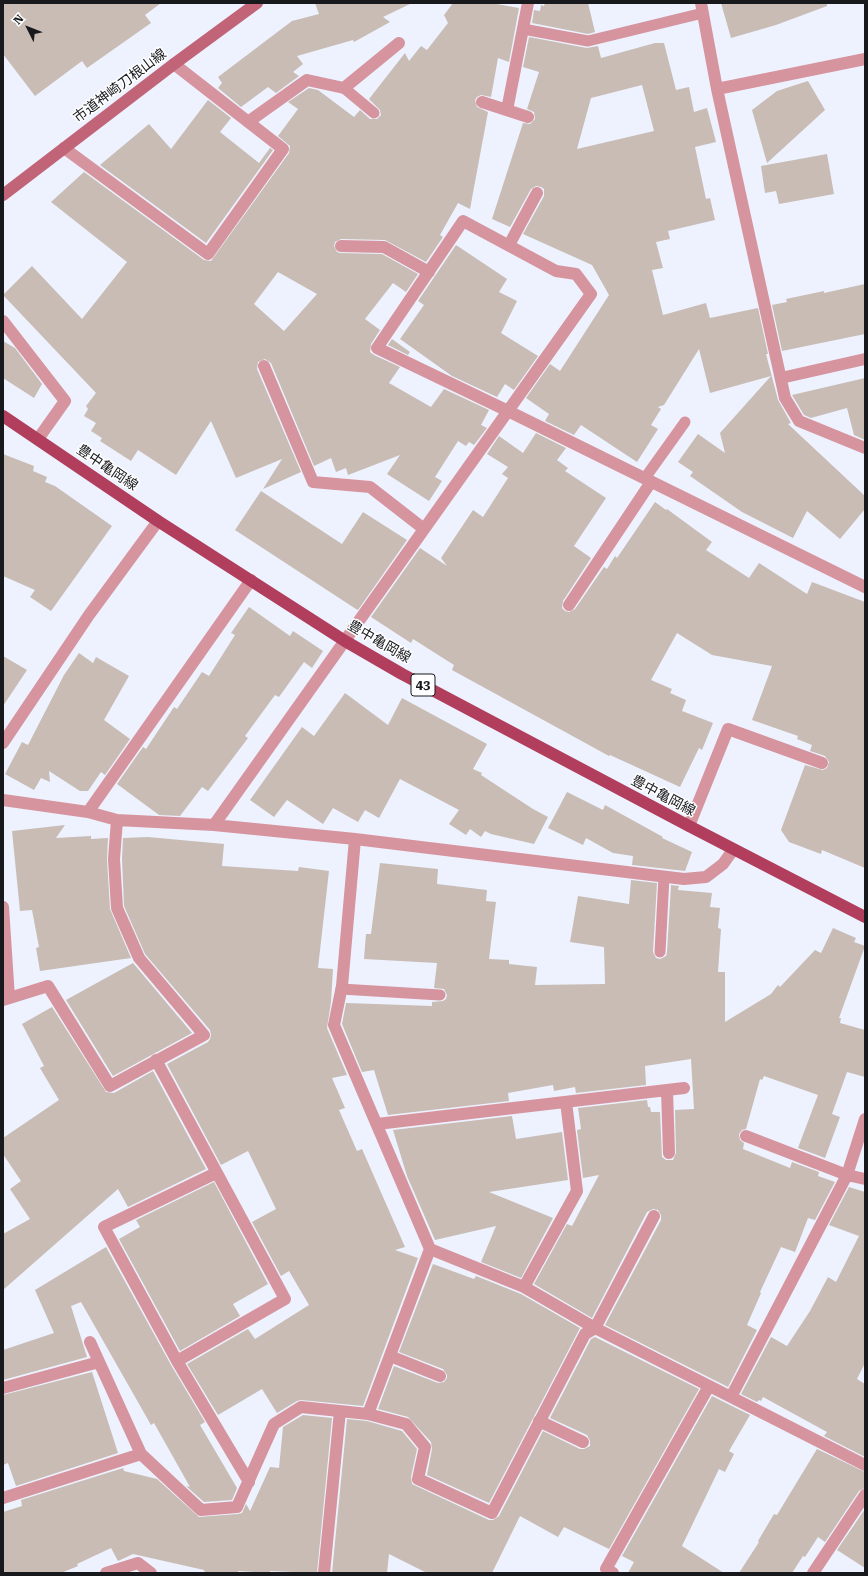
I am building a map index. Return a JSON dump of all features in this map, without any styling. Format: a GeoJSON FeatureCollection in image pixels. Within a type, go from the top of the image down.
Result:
{"type":"FeatureCollection","features":[{"type":"Feature","properties":{"kind":"main road","name":"豊中亀岡線"},"geometry":{"type":"LineString","coordinates":[[3,416],[158,521],[345,641],[409,677],[733,850],[865,917]]}},
{"type":"Feature","properties":{"kind":"street","name":"市道神崎刀根山線"},"geometry":{"type":"LineString","coordinates":[[3,195],[174,64],[257,3]]}},
{"type":"Feature","properties":{"kind":"street"},"geometry":{"type":"LineString","coordinates":[[507,110],[528,3]]}},
{"type":"Feature","properties":{"kind":"street"},"geometry":{"type":"LineString","coordinates":[[702,8],[717,89],[786,398],[799,421],[865,448]]}},
{"type":"Feature","properties":{"kind":"street"},"geometry":{"type":"LineString","coordinates":[[248,122],[307,80],[344,88],[399,43]]}},
{"type":"Feature","properties":{"kind":"street"},"geometry":{"type":"LineString","coordinates":[[717,89],[865,59]]}},
{"type":"Feature","properties":{"kind":"street"},"geometry":{"type":"LineString","coordinates":[[64,148],[208,254],[284,149],[174,64]]}},
{"type":"Feature","properties":{"kind":"street"},"geometry":{"type":"LineString","coordinates":[[482,102],[528,117]]}},
{"type":"Feature","properties":{"kind":"street"},"geometry":{"type":"LineString","coordinates":[[509,245],[537,193]]}},
{"type":"Feature","properties":{"kind":"street"},"geometry":{"type":"LineString","coordinates":[[214,825],[345,641],[424,529],[508,411],[591,294],[576,274],[556,271],[462,221],[377,348],[508,411],[865,586]]}},
{"type":"Feature","properties":{"kind":"street"},"geometry":{"type":"LineString","coordinates":[[341,246],[384,247],[429,272]]}},
{"type":"Feature","properties":{"kind":"street"},"geometry":{"type":"LineString","coordinates":[[3,321],[65,401],[38,439]]}},
{"type":"Feature","properties":{"kind":"street"},"geometry":{"type":"LineString","coordinates":[[781,378],[865,359]]}},
{"type":"Feature","properties":{"kind":"street"},"geometry":{"type":"LineString","coordinates":[[264,366],[313,482],[370,487],[424,529]]}},
{"type":"Feature","properties":{"kind":"street"},"geometry":{"type":"LineString","coordinates":[[569,605],[648,480]]}},
{"type":"Feature","properties":{"kind":"street"},"geometry":{"type":"LineString","coordinates":[[3,743],[89,615],[158,521]]}},
{"type":"Feature","properties":{"kind":"street"},"geometry":{"type":"LineString","coordinates":[[88,812],[251,580]]}},
{"type":"Feature","properties":{"kind":"street"},"geometry":{"type":"LineString","coordinates":[[689,826],[728,729],[822,763]]}},
{"type":"Feature","properties":{"kind":"street"},"geometry":{"type":"LineString","coordinates":[[3,800],[88,812],[117,820],[214,825],[355,839],[684,879],[706,877],[723,864],[733,850]]}},
{"type":"Feature","properties":{"kind":"street"},"geometry":{"type":"LineString","coordinates":[[3,907],[6,999],[48,986],[110,1086],[204,1035],[139,958],[116,908],[114,859],[117,820]]}},
{"type":"Feature","properties":{"kind":"street"},"geometry":{"type":"LineString","coordinates":[[355,839],[341,989],[334,1024],[430,1249],[368,1414]]}},
{"type":"Feature","properties":{"kind":"street"},"geometry":{"type":"LineString","coordinates":[[156,1060],[285,1299],[177,1362]]}},
{"type":"Feature","properties":{"kind":"street"},"geometry":{"type":"LineString","coordinates":[[377,1124],[684,1088]]}},
{"type":"Feature","properties":{"kind":"street"},"geometry":{"type":"LineString","coordinates":[[667,1090],[669,1153]]}},
{"type":"Feature","properties":{"kind":"street"},"geometry":{"type":"LineString","coordinates":[[524,1287],[577,1191],[566,1102]]}},
{"type":"Feature","properties":{"kind":"street"},"geometry":{"type":"LineString","coordinates":[[731,1397],[847,1175],[865,1119]]}},
{"type":"Feature","properties":{"kind":"street"},"geometry":{"type":"LineString","coordinates":[[746,1136],[847,1175],[865,1179]]}},
{"type":"Feature","properties":{"kind":"street"},"geometry":{"type":"LineString","coordinates":[[216,1173],[104,1227],[177,1362],[249,1482]]}},
{"type":"Feature","properties":{"kind":"street"},"geometry":{"type":"LineString","coordinates":[[90,1342],[142,1454],[201,1510],[237,1507],[274,1424],[301,1407],[368,1414],[406,1424],[425,1447],[418,1479],[492,1513],[585,1334],[595,1328],[654,1216]]}},
{"type":"Feature","properties":{"kind":"street"},"geometry":{"type":"LineString","coordinates":[[430,1249],[524,1287],[595,1328],[865,1465]]}},
{"type":"Feature","properties":{"kind":"street"},"geometry":{"type":"LineString","coordinates":[[390,1356],[440,1376]]}},
{"type":"Feature","properties":{"kind":"street"},"geometry":{"type":"LineString","coordinates":[[3,1388],[100,1362]]}},
{"type":"Feature","properties":{"kind":"street"},"geometry":{"type":"LineString","coordinates":[[613,1573],[606,1569],[708,1386]]}},
{"type":"Feature","properties":{"kind":"street"},"geometry":{"type":"LineString","coordinates":[[324,1573],[340,1411]]}},
{"type":"Feature","properties":{"kind":"street"},"geometry":{"type":"LineString","coordinates":[[539,1421],[583,1442]]}},
{"type":"Feature","properties":{"kind":"street"},"geometry":{"type":"LineString","coordinates":[[3,1498],[142,1454]]}},
{"type":"Feature","properties":{"kind":"street"},"geometry":{"type":"LineString","coordinates":[[812,1573],[865,1495]]}},
{"type":"Feature","properties":{"kind":"street"},"geometry":{"type":"LineString","coordinates":[[106,1573],[138,1563],[151,1573]]}},
{"type":"Feature","properties":{"kind":"lane"},"geometry":{"type":"LineString","coordinates":[[523,30],[588,41],[702,8]]}},
{"type":"Feature","properties":{"kind":"lane"},"geometry":{"type":"LineString","coordinates":[[344,88],[374,113]]}},
{"type":"Feature","properties":{"kind":"lane"},"geometry":{"type":"LineString","coordinates":[[648,480],[685,422]]}},
{"type":"Feature","properties":{"kind":"lane"},"geometry":{"type":"LineString","coordinates":[[660,952],[664,877]]}},
{"type":"Feature","properties":{"kind":"lane"},"geometry":{"type":"LineString","coordinates":[[341,989],[440,995]]}},
{"type":"Feature","properties":{"kind":"building"},"geometry":{"type":"Polygon","coordinates":[[[3,3],[161,3],[145,15],[151,23],[87,68],[82,61],[35,96],[3,54],[3,3]]]}},
{"type":"Feature","properties":{"kind":"building"},"geometry":{"type":"Polygon","coordinates":[[[315,3],[412,3],[383,17],[390,22],[354,42],[353,40],[297,56],[303,64],[293,72],[299,76],[276,93],[268,87],[241,107],[218,88],[222,83],[218,77],[292,21],[319,14],[315,3]]]}},
{"type":"Feature","properties":{"kind":"building"},"geometry":{"type":"Polygon","coordinates":[[[453,3],[491,3],[519,8],[509,62],[498,58],[491,97],[481,95],[475,100],[477,107],[488,112],[470,209],[458,203],[440,235],[443,237],[426,262],[385,240],[341,239],[335,242],[334,246],[337,252],[340,253],[382,254],[418,274],[406,292],[393,283],[365,319],[380,330],[371,344],[370,352],[400,367],[389,383],[431,407],[444,389],[489,410],[481,425],[487,428],[474,445],[469,442],[466,446],[458,441],[435,477],[442,481],[429,501],[387,474],[400,455],[348,475],[346,468],[336,472],[331,458],[314,466],[271,363],[265,359],[258,362],[257,369],[301,472],[263,489],[282,459],[236,478],[211,421],[176,475],[138,450],[131,461],[100,441],[102,438],[91,431],[96,423],[84,416],[88,409],[86,406],[96,393],[3,295],[32,266],[82,319],[127,262],[51,202],[84,172],[204,260],[211,261],[289,153],[290,146],[278,136],[298,109],[288,102],[309,88],[318,90],[354,117],[360,110],[370,119],[377,119],[381,115],[380,110],[369,99],[405,53],[409,61],[421,46],[427,50],[448,23],[444,15],[453,3]],[[278,272],[254,304],[284,331],[317,294],[278,272]]]}},
{"type":"Feature","properties":{"kind":"building"},"geometry":{"type":"Polygon","coordinates":[[[545,3],[588,3],[595,32],[588,34],[532,23],[534,10],[540,11],[541,5],[544,6],[545,3]]]}},
{"type":"Feature","properties":{"kind":"building"},"geometry":{"type":"Polygon","coordinates":[[[721,3],[827,3],[827,6],[776,25],[731,38],[721,3]]]}},
{"type":"Feature","properties":{"kind":"building"},"geometry":{"type":"Polygon","coordinates":[[[529,37],[587,48],[598,46],[601,58],[655,43],[664,43],[676,90],[689,87],[694,112],[707,108],[716,142],[695,147],[706,199],[710,198],[715,220],[668,231],[670,239],[656,242],[663,268],[652,270],[663,315],[706,303],[710,318],[758,308],[768,354],[766,354],[778,400],[791,423],[788,424],[865,496],[865,509],[840,539],[807,511],[793,538],[742,512],[690,476],[693,472],[678,462],[698,434],[725,453],[720,433],[771,376],[710,393],[699,349],[664,405],[658,407],[661,409],[651,425],[658,429],[637,462],[581,425],[574,435],[545,421],[549,414],[526,398],[550,364],[560,371],[609,295],[592,265],[523,234],[544,196],[544,189],[541,187],[536,186],[531,189],[510,227],[492,219],[523,123],[530,124],[535,119],[534,112],[527,109],[539,72],[523,67],[529,37]],[[642,85],[591,98],[577,149],[654,131],[642,85]]]}},
{"type":"Feature","properties":{"kind":"building"},"geometry":{"type":"Polygon","coordinates":[[[808,81],[825,110],[767,163],[752,110],[777,91],[808,81]]]}},
{"type":"Feature","properties":{"kind":"building"},"geometry":{"type":"Polygon","coordinates":[[[208,100],[231,118],[220,132],[259,163],[270,148],[273,150],[206,243],[100,165],[149,124],[171,149],[208,100]]]}},
{"type":"Feature","properties":{"kind":"building"},"geometry":{"type":"Polygon","coordinates":[[[827,154],[834,194],[779,204],[776,191],[765,193],[761,166],[827,154]]]}},
{"type":"Feature","properties":{"kind":"building"},"geometry":{"type":"Polygon","coordinates":[[[456,245],[507,279],[499,292],[517,301],[501,333],[538,356],[514,390],[505,384],[497,397],[452,376],[400,339],[424,305],[418,301],[456,245]]]}},
{"type":"Feature","properties":{"kind":"building"},"geometry":{"type":"Polygon","coordinates":[[[865,284],[865,334],[782,351],[772,305],[787,302],[786,299],[865,284]]]}},
{"type":"Feature","properties":{"kind":"building"},"geometry":{"type":"Polygon","coordinates":[[[392,339],[410,352],[408,355],[388,345],[392,339]]]}},
{"type":"Feature","properties":{"kind":"building"},"geometry":{"type":"Polygon","coordinates":[[[3,341],[15,348],[42,384],[34,398],[3,378],[3,341]]]}},
{"type":"Feature","properties":{"kind":"building"},"geometry":{"type":"Polygon","coordinates":[[[865,378],[865,440],[854,435],[847,408],[811,418],[804,415],[792,395],[865,378]]]}},
{"type":"Feature","properties":{"kind":"building"},"geometry":{"type":"Polygon","coordinates":[[[536,433],[566,448],[557,460],[568,468],[565,471],[606,498],[574,546],[591,558],[563,601],[562,608],[565,611],[569,612],[575,609],[604,567],[607,569],[615,556],[617,558],[655,502],[712,542],[706,550],[749,578],[759,563],[807,594],[812,582],[865,602],[865,868],[822,850],[821,854],[789,842],[781,830],[805,765],[823,770],[827,768],[829,762],[825,756],[810,751],[812,745],[797,739],[798,736],[752,720],[772,666],[712,655],[677,633],[651,680],[672,689],[670,693],[686,700],[682,711],[713,723],[702,750],[699,748],[680,787],[610,755],[609,756],[452,670],[454,665],[413,639],[411,643],[371,617],[420,548],[447,566],[441,558],[473,510],[483,517],[508,478],[502,474],[508,467],[487,454],[499,436],[523,453],[536,433]]]}},
{"type":"Feature","properties":{"kind":"building"},"geometry":{"type":"Polygon","coordinates":[[[3,454],[34,466],[33,471],[47,477],[45,482],[55,486],[112,526],[51,611],[30,597],[35,590],[3,576],[3,454]]]}},
{"type":"Feature","properties":{"kind":"building"},"geometry":{"type":"Polygon","coordinates":[[[261,491],[342,544],[363,512],[407,540],[358,610],[235,530],[261,491]]]}},
{"type":"Feature","properties":{"kind":"building"},"geometry":{"type":"Polygon","coordinates":[[[249,607],[290,636],[293,631],[323,651],[312,668],[304,662],[279,697],[275,695],[245,736],[248,738],[208,791],[202,787],[180,816],[159,815],[117,784],[143,747],[146,749],[174,707],[177,709],[202,672],[209,676],[235,635],[231,633],[249,607]]]}},
{"type":"Feature","properties":{"kind":"building"},"geometry":{"type":"Polygon","coordinates":[[[79,653],[93,663],[96,657],[129,676],[104,720],[130,739],[105,775],[101,772],[88,791],[80,791],[49,771],[50,782],[41,778],[34,790],[5,774],[22,742],[28,745],[64,675],[79,653]]]}},
{"type":"Feature","properties":{"kind":"building"},"geometry":{"type":"Polygon","coordinates":[[[3,656],[27,670],[3,706],[3,656]]]}},
{"type":"Feature","properties":{"kind":"building"},"geometry":{"type":"Polygon","coordinates":[[[345,693],[388,725],[402,698],[487,744],[473,769],[482,773],[481,775],[548,817],[534,844],[491,834],[485,831],[481,837],[470,829],[466,835],[449,824],[459,810],[400,779],[379,818],[365,810],[358,822],[333,808],[323,824],[287,800],[274,817],[250,800],[302,727],[314,736],[345,693]]]}},
{"type":"Feature","properties":{"kind":"building"},"geometry":{"type":"Polygon","coordinates":[[[567,792],[603,810],[605,805],[663,837],[662,838],[692,852],[685,871],[632,865],[633,856],[613,853],[586,838],[583,845],[548,828],[567,792]]]}},
{"type":"Feature","properties":{"kind":"building"},"geometry":{"type":"Polygon","coordinates":[[[65,825],[56,838],[91,836],[91,839],[108,838],[107,859],[110,909],[131,958],[40,971],[36,948],[39,947],[32,910],[20,911],[12,831],[65,825]]]}},
{"type":"Feature","properties":{"kind":"building"},"geometry":{"type":"Polygon","coordinates":[[[148,837],[224,844],[222,866],[298,871],[299,867],[329,871],[318,968],[333,969],[331,1002],[327,1028],[347,1075],[332,1078],[345,1108],[339,1110],[357,1151],[362,1149],[405,1247],[395,1250],[418,1258],[363,1406],[301,1400],[277,1413],[262,1389],[218,1415],[187,1364],[248,1329],[255,1339],[309,1305],[289,1271],[281,1276],[252,1222],[276,1209],[248,1151],[221,1165],[167,1064],[208,1042],[211,1035],[210,1030],[145,954],[124,906],[122,859],[123,838],[148,837]]]}},
{"type":"Feature","properties":{"kind":"building"},"geometry":{"type":"Polygon","coordinates":[[[380,863],[438,869],[437,884],[487,890],[486,901],[496,902],[489,959],[509,960],[509,964],[537,967],[535,985],[605,984],[604,947],[570,942],[578,896],[629,904],[631,880],[657,883],[653,952],[656,958],[660,959],[666,956],[667,952],[671,885],[679,886],[678,890],[712,893],[710,907],[720,908],[718,928],[721,929],[718,972],[725,972],[725,1022],[771,994],[778,985],[780,987],[815,950],[821,953],[833,928],[856,938],[854,942],[865,946],[839,1018],[841,1018],[840,1023],[865,1030],[865,1077],[847,1072],[832,1114],[840,1117],[825,1158],[798,1148],[818,1095],[764,1076],[762,1080],[760,1079],[746,1129],[742,1130],[739,1134],[740,1140],[744,1143],[743,1149],[790,1168],[792,1162],[819,1172],[818,1176],[835,1182],[815,1220],[808,1218],[795,1252],[781,1247],[760,1292],[761,1293],[747,1325],[757,1330],[728,1387],[605,1325],[661,1220],[661,1215],[658,1210],[653,1209],[647,1212],[592,1318],[534,1284],[567,1224],[572,1226],[599,1175],[583,1178],[577,1130],[581,1129],[578,1108],[647,1100],[648,1107],[650,1107],[651,1112],[660,1112],[662,1157],[666,1160],[673,1160],[676,1153],[675,1110],[694,1109],[691,1059],[645,1066],[646,1085],[576,1093],[575,1087],[554,1091],[553,1085],[508,1093],[509,1101],[388,1115],[374,1070],[362,1072],[342,1024],[346,1003],[432,1006],[432,1002],[443,1001],[446,999],[447,995],[444,989],[434,988],[437,963],[364,959],[366,934],[371,934],[380,863]]]}},
{"type":"Feature","properties":{"kind":"building"},"geometry":{"type":"Polygon","coordinates":[[[133,963],[192,1033],[113,1076],[66,1000],[133,963]]]}},
{"type":"Feature","properties":{"kind":"building"},"geometry":{"type":"Polygon","coordinates":[[[52,1007],[106,1092],[114,1093],[153,1071],[206,1169],[128,1207],[118,1189],[3,1290],[3,1234],[30,1219],[10,1189],[21,1181],[3,1154],[3,1138],[59,1100],[40,1068],[44,1066],[22,1024],[52,1007]]]}},
{"type":"Feature","properties":{"kind":"building"},"geometry":{"type":"Polygon","coordinates":[[[512,1116],[516,1139],[562,1132],[568,1180],[489,1192],[553,1218],[521,1278],[481,1262],[496,1226],[435,1240],[407,1176],[393,1130],[512,1116]]]}},
{"type":"Feature","properties":{"kind":"building"},"geometry":{"type":"Polygon","coordinates":[[[214,1182],[268,1284],[233,1304],[240,1316],[180,1351],[119,1239],[140,1227],[136,1220],[214,1182]]]}},
{"type":"Feature","properties":{"kind":"building"},"geometry":{"type":"Polygon","coordinates":[[[849,1187],[865,1192],[865,1363],[857,1379],[865,1384],[865,1457],[824,1436],[827,1432],[763,1397],[761,1401],[759,1400],[757,1402],[741,1394],[771,1337],[787,1346],[810,1311],[828,1277],[836,1282],[859,1236],[829,1225],[849,1187]]]}},
{"type":"Feature","properties":{"kind":"building"},"geometry":{"type":"Polygon","coordinates":[[[106,1247],[171,1365],[205,1422],[200,1425],[237,1488],[232,1500],[204,1502],[186,1486],[190,1487],[154,1423],[151,1425],[81,1302],[71,1306],[87,1357],[3,1380],[3,1350],[54,1333],[35,1290],[106,1247]]]}},
{"type":"Feature","properties":{"kind":"building"},"geometry":{"type":"Polygon","coordinates":[[[433,1264],[474,1279],[476,1276],[521,1294],[580,1328],[489,1503],[427,1475],[432,1449],[431,1442],[408,1417],[378,1409],[394,1366],[438,1383],[444,1382],[447,1378],[447,1375],[443,1369],[399,1352],[433,1264]]]}},
{"type":"Feature","properties":{"kind":"building"},"geometry":{"type":"Polygon","coordinates":[[[595,1337],[699,1389],[609,1549],[564,1527],[558,1537],[520,1516],[492,1573],[427,1573],[389,1554],[387,1573],[332,1573],[347,1419],[367,1421],[402,1431],[417,1449],[411,1477],[412,1484],[489,1520],[493,1520],[499,1516],[543,1431],[580,1449],[590,1446],[590,1441],[587,1435],[550,1418],[591,1339],[595,1337]]]}},
{"type":"Feature","properties":{"kind":"building"},"geometry":{"type":"Polygon","coordinates":[[[92,1372],[118,1453],[16,1486],[8,1463],[3,1465],[3,1395],[92,1372]]]}},
{"type":"Feature","properties":{"kind":"building"},"geometry":{"type":"Polygon","coordinates":[[[712,1396],[750,1415],[729,1451],[734,1454],[725,1472],[719,1469],[682,1546],[724,1573],[628,1573],[634,1562],[622,1556],[712,1396]]]}},
{"type":"Feature","properties":{"kind":"building"},"geometry":{"type":"Polygon","coordinates":[[[303,1415],[332,1418],[317,1573],[238,1571],[238,1573],[205,1573],[204,1570],[133,1554],[118,1561],[111,1548],[77,1564],[78,1566],[61,1573],[3,1573],[3,1512],[22,1506],[21,1500],[123,1468],[124,1471],[157,1479],[199,1517],[242,1513],[246,1504],[250,1511],[270,1467],[279,1468],[283,1427],[303,1415]]]}},
{"type":"Feature","properties":{"kind":"building"},"geometry":{"type":"Polygon","coordinates":[[[817,1449],[865,1472],[865,1488],[859,1491],[825,1542],[818,1537],[792,1573],[739,1573],[759,1542],[758,1541],[774,1514],[777,1515],[817,1449]]]}},
{"type":"Feature","properties":{"kind":"building"},"geometry":{"type":"Polygon","coordinates":[[[865,1509],[865,1568],[837,1550],[865,1509]]]}}]}
